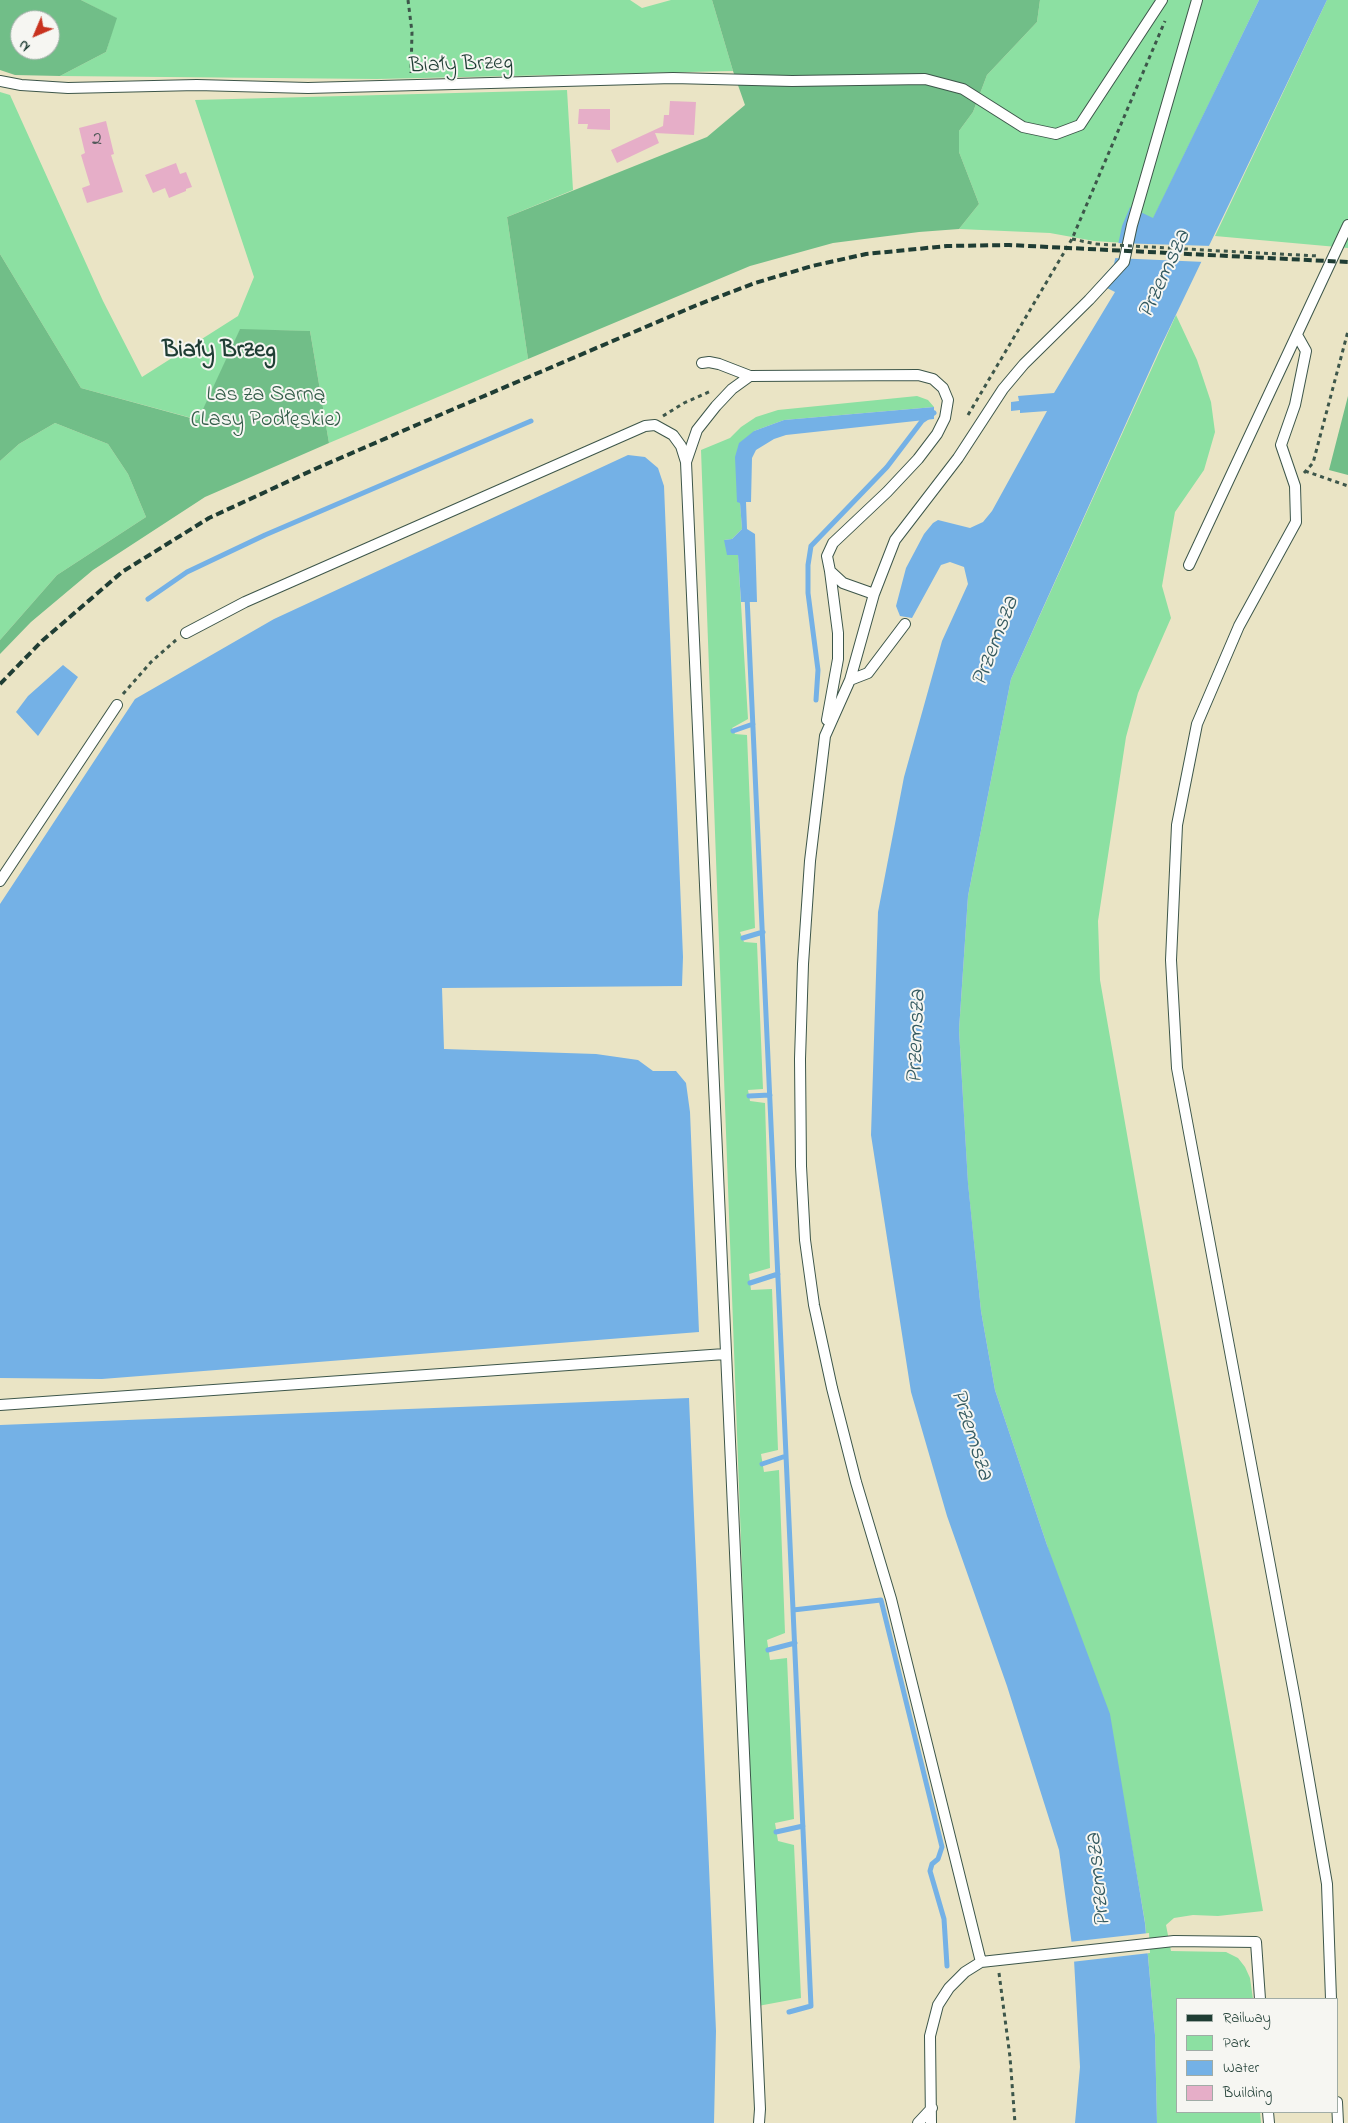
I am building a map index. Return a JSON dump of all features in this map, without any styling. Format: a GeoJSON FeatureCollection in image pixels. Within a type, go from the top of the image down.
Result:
{"type":"FeatureCollection","features":[{"type":"Feature","properties":{"kind":"lane","name":"Biały Brzeg"},"geometry":{"type":"LineString","coordinates":[[0,81],[21,85],[68,88],[197,85],[308,88],[673,78],[792,80],[924,79],[963,89],[1023,127],[1056,134],[1080,125],[1162,0]]}},
{"type":"Feature","properties":{"kind":"lane"},"geometry":{"type":"LineString","coordinates":[[825,736],[850,680],[874,594],[896,540],[958,458],[1003,389],[1024,364],[1089,300],[1124,262],[1132,225],[1197,0]]}},
{"type":"Feature","properties":{"kind":"lane"},"geometry":{"type":"LineString","coordinates":[[1189,565],[1348,225]]}},
{"type":"Feature","properties":{"kind":"lane"},"geometry":{"type":"LineString","coordinates":[[1297,335],[1306,351],[1295,405],[1281,445],[1295,486],[1296,522],[1239,626],[1197,724],[1177,825],[1171,960],[1177,1068],[1295,1699],[1327,1884],[1331,1998]]}},
{"type":"Feature","properties":{"kind":"lane"},"geometry":{"type":"LineString","coordinates":[[702,363],[720,364],[750,376],[918,375],[934,379],[942,388],[948,400],[945,418],[937,434],[918,459],[830,548],[827,563],[830,571],[838,634],[838,660],[830,699],[810,861],[803,964],[800,1069],[801,1166],[805,1240],[814,1305],[832,1388],[856,1482],[891,1599],[981,1962]]}},
{"type":"Feature","properties":{"kind":"lane"},"geometry":{"type":"LineString","coordinates":[[686,462],[697,430],[721,400],[750,376]]}},
{"type":"Feature","properties":{"kind":"lane"},"geometry":{"type":"LineString","coordinates":[[186,632],[245,602],[645,426],[656,426],[673,435],[680,446],[686,462],[760,2100],[759,2123]]}},
{"type":"Feature","properties":{"kind":"lane"},"geometry":{"type":"LineString","coordinates":[[830,571],[843,583],[874,594]]}},
{"type":"Feature","properties":{"kind":"lane"},"geometry":{"type":"LineString","coordinates":[[850,680],[868,673],[905,624]]}},
{"type":"Feature","properties":{"kind":"lane"},"geometry":{"type":"LineString","coordinates":[[0,881],[117,705]]}},
{"type":"Feature","properties":{"kind":"lane"},"geometry":{"type":"LineString","coordinates":[[0,1405],[725,1354]]}},
{"type":"Feature","properties":{"kind":"lane"},"geometry":{"type":"LineString","coordinates":[[931,2123],[930,2036],[938,2005],[949,1988],[965,1972],[981,1962],[1174,1941],[1256,1942],[1260,1998]]}},
{"type":"Feature","properties":{"kind":"lane"},"geometry":{"type":"LineString","coordinates":[[918,2123],[932,2108]]}},
{"type":"Feature","properties":{"kind":"path"},"geometry":{"type":"LineString","coordinates":[[408,0],[412,32],[410,86]]}},
{"type":"Feature","properties":{"kind":"path"},"geometry":{"type":"LineString","coordinates":[[967,417],[1072,239],[1167,17]]}},
{"type":"Feature","properties":{"kind":"path"},"geometry":{"type":"LineString","coordinates":[[1072,239],[1096,244],[1333,257]]}},
{"type":"Feature","properties":{"kind":"path"},"geometry":{"type":"LineString","coordinates":[[1295,486],[1313,463],[1348,331]]}},
{"type":"Feature","properties":{"kind":"path"},"geometry":{"type":"LineString","coordinates":[[645,426],[684,403],[719,388]]}},
{"type":"Feature","properties":{"kind":"path"},"geometry":{"type":"LineString","coordinates":[[1305,472],[1348,486]]}},
{"type":"Feature","properties":{"kind":"path"},"geometry":{"type":"LineString","coordinates":[[125,691],[160,653],[186,632]]}},
{"type":"Feature","properties":{"kind":"path"},"geometry":{"type":"LineString","coordinates":[[997,1960],[1010,2057],[1015,2123]]}},
{"type":"Feature","properties":{"kind":"green space"},"geometry":{"type":"Polygon","coordinates":[[[0,0],[81,0],[117,18],[106,52],[60,76],[15,75],[0,70],[0,0]]]}},
{"type":"Feature","properties":{"kind":"green space"},"geometry":{"type":"Polygon","coordinates":[[[81,0],[630,0],[642,8],[671,0],[712,0],[733,71],[377,79],[60,76],[106,52],[116,18],[81,0]]]}},
{"type":"Feature","properties":{"kind":"green space"},"geometry":{"type":"Polygon","coordinates":[[[712,0],[1040,0],[1037,22],[987,75],[973,112],[959,131],[959,152],[979,204],[959,229],[833,243],[750,266],[528,359],[507,217],[707,137],[745,105],[712,0]]]}},
{"type":"Feature","properties":{"kind":"green space"},"geometry":{"type":"Polygon","coordinates":[[[1040,0],[1259,0],[1141,244],[1094,241],[1050,233],[959,229],[979,204],[959,152],[959,131],[973,112],[987,75],[1037,22],[1040,0]]]}},
{"type":"Feature","properties":{"kind":"green space"},"geometry":{"type":"Polygon","coordinates":[[[1327,0],[1348,0],[1348,248],[1215,236],[1327,0]]]}},
{"type":"Feature","properties":{"kind":"green space"},"geometry":{"type":"Polygon","coordinates":[[[567,90],[573,190],[507,217],[528,359],[329,443],[310,331],[240,330],[199,420],[81,388],[0,254],[0,92],[10,95],[103,301],[142,377],[238,316],[254,277],[195,100],[567,90]]]}},
{"type":"Feature","properties":{"kind":"green space","name":"Las za Sarną (Lasy Podłęskie)"},"geometry":{"type":"Polygon","coordinates":[[[0,254],[81,388],[198,420],[240,329],[310,331],[329,443],[205,497],[93,570],[31,622],[0,654],[0,640],[57,575],[146,517],[128,474],[108,444],[55,423],[19,444],[0,461],[0,254]]]}},
{"type":"Feature","properties":{"kind":"green space"},"geometry":{"type":"Polygon","coordinates":[[[1176,315],[1197,360],[1211,402],[1215,432],[1204,470],[1175,512],[1162,586],[1171,618],[1138,693],[1126,737],[1098,921],[1100,980],[1263,1911],[1218,1916],[1193,1915],[1174,1918],[1166,1925],[1171,1951],[1226,1952],[1238,1958],[1250,1978],[1253,1998],[1176,1998],[1176,2113],[1260,2113],[1261,2123],[1157,2123],[1155,2035],[1145,1922],[1129,1830],[1047,1545],[995,1390],[981,1311],[968,1184],[959,1030],[968,896],[1011,679],[1176,315]]]}},
{"type":"Feature","properties":{"kind":"green space"},"geometry":{"type":"Polygon","coordinates":[[[917,396],[928,400],[934,407],[784,420],[754,431],[737,502],[740,502],[742,529],[732,539],[724,540],[738,555],[748,719],[732,728],[735,734],[747,735],[755,928],[740,932],[744,942],[757,943],[763,1089],[748,1090],[750,1101],[765,1103],[770,1268],[749,1274],[751,1290],[772,1289],[778,1450],[761,1454],[764,1472],[779,1470],[785,1633],[767,1640],[770,1660],[787,1658],[794,1819],[775,1823],[778,1841],[794,1845],[801,1998],[758,2006],[701,450],[730,438],[741,427],[756,417],[778,410],[917,396]]]}},
{"type":"Feature","properties":{"kind":"green space"},"geometry":{"type":"Polygon","coordinates":[[[1348,396],[1348,475],[1329,470],[1348,396]]]}},
{"type":"Feature","properties":{"kind":"green space"},"geometry":{"type":"Polygon","coordinates":[[[55,423],[108,444],[128,474],[146,517],[57,575],[0,640],[0,461],[19,444],[55,423]]]}},
{"type":"Feature","properties":{"kind":"water","name":"Przemsza"},"geometry":{"type":"Polygon","coordinates":[[[1259,0],[1327,0],[1159,350],[1011,679],[968,896],[959,1030],[968,1183],[981,1311],[995,1390],[1047,1545],[1110,1714],[1145,1923],[1155,2035],[1157,2123],[1075,2123],[1080,2067],[1074,1960],[1059,1850],[1007,1686],[947,1516],[911,1392],[871,1135],[878,912],[904,777],[942,641],[968,584],[964,567],[950,562],[941,565],[912,618],[900,616],[896,606],[906,568],[924,534],[933,523],[938,520],[970,528],[983,522],[992,511],[1047,411],[1020,413],[1020,410],[1011,411],[1011,402],[1019,401],[1018,396],[1054,393],[1115,292],[1097,283],[1114,264],[1122,226],[1130,207],[1153,218],[1259,0]]]}},
{"type":"Feature","properties":{"kind":"water"},"geometry":{"type":"Polygon","coordinates":[[[934,407],[934,419],[786,435],[774,439],[756,450],[752,458],[751,502],[746,502],[747,529],[755,534],[757,602],[741,602],[738,555],[727,555],[724,540],[732,539],[742,529],[740,503],[737,502],[735,457],[739,443],[754,431],[784,420],[934,407]]]}},
{"type":"Feature","properties":{"kind":"water"},"geometry":{"type":"Polygon","coordinates":[[[628,455],[645,457],[658,468],[664,486],[683,957],[682,986],[442,988],[444,1049],[596,1054],[638,1060],[653,1071],[676,1071],[686,1083],[690,1112],[699,1332],[102,1379],[0,1378],[0,904],[135,699],[274,619],[628,455]]]}},
{"type":"Feature","properties":{"kind":"water"},"geometry":{"type":"Polygon","coordinates":[[[63,665],[78,677],[38,736],[16,712],[28,696],[63,665]]]}},
{"type":"Feature","properties":{"kind":"water"},"geometry":{"type":"Polygon","coordinates":[[[689,1398],[716,2031],[714,2123],[0,2123],[0,1425],[689,1398]]]}},
{"type":"Feature","properties":{"kind":"pier"},"geometry":{"type":"Polygon","coordinates":[[[1116,243],[1212,246],[1205,262],[1114,258],[1116,243]]]}},
{"type":"Feature","properties":{"kind":"pier"},"geometry":{"type":"Polygon","coordinates":[[[1149,1933],[1150,1953],[1071,1962],[1069,1942],[1149,1933]]]}},
{"type":"Feature","properties":{"kind":"building"},"geometry":{"type":"Polygon","coordinates":[[[670,101],[696,102],[694,135],[655,133],[659,143],[617,163],[611,150],[663,126],[664,115],[669,115],[670,101]]]}},
{"type":"Feature","properties":{"kind":"building"},"geometry":{"type":"Polygon","coordinates":[[[579,109],[610,109],[610,130],[587,129],[588,124],[578,124],[579,109]]]}},
{"type":"Feature","properties":{"kind":"building"},"geometry":{"type":"Polygon","coordinates":[[[106,121],[114,154],[111,155],[123,192],[87,203],[82,188],[90,185],[81,155],[85,153],[79,128],[106,121]]]}},
{"type":"Feature","properties":{"kind":"building"},"geometry":{"type":"Polygon","coordinates":[[[176,163],[180,174],[186,172],[192,187],[169,198],[165,188],[153,193],[145,175],[176,163]]]}},
{"type":"Feature","properties":{"kind":"waterway"},"geometry":{"type":"LineString","coordinates":[[816,700],[818,670],[808,593],[808,565],[811,546],[887,467],[922,421],[934,413]]}},
{"type":"Feature","properties":{"kind":"waterway"},"geometry":{"type":"LineString","coordinates":[[148,599],[187,572],[265,535],[531,421]]}},
{"type":"Feature","properties":{"kind":"waterway"},"geometry":{"type":"LineString","coordinates":[[747,596],[811,2006],[789,2012]]}},
{"type":"Feature","properties":{"kind":"waterway"},"geometry":{"type":"LineString","coordinates":[[733,731],[753,724]]}},
{"type":"Feature","properties":{"kind":"waterway"},"geometry":{"type":"LineString","coordinates":[[743,938],[763,932]]}},
{"type":"Feature","properties":{"kind":"waterway"},"geometry":{"type":"LineString","coordinates":[[749,1096],[770,1095]]}},
{"type":"Feature","properties":{"kind":"waterway"},"geometry":{"type":"LineString","coordinates":[[750,1283],[778,1274]]}},
{"type":"Feature","properties":{"kind":"waterway"},"geometry":{"type":"LineString","coordinates":[[762,1464],[786,1456]]}},
{"type":"Feature","properties":{"kind":"waterway"},"geometry":{"type":"LineString","coordinates":[[793,1610],[881,1600],[942,1847],[938,1859],[932,1864],[930,1871],[944,1919],[947,1966]]}},
{"type":"Feature","properties":{"kind":"waterway"},"geometry":{"type":"LineString","coordinates":[[768,1650],[795,1643]]}},
{"type":"Feature","properties":{"kind":"waterway"},"geometry":{"type":"LineString","coordinates":[[776,1832],[803,1826]]}},
{"type":"Feature","properties":{"kind":"railway"},"geometry":{"type":"LineString","coordinates":[[0,684],[42,641],[122,572],[209,518],[435,417],[697,305],[755,283],[812,266],[866,254],[947,246],[1009,245],[1348,262]]}},
{"type":"Feature","properties":{"kind":"district","name":"Biały Brzeg"},"geometry":{"type":"Point","coordinates":[219,352]}}]}
